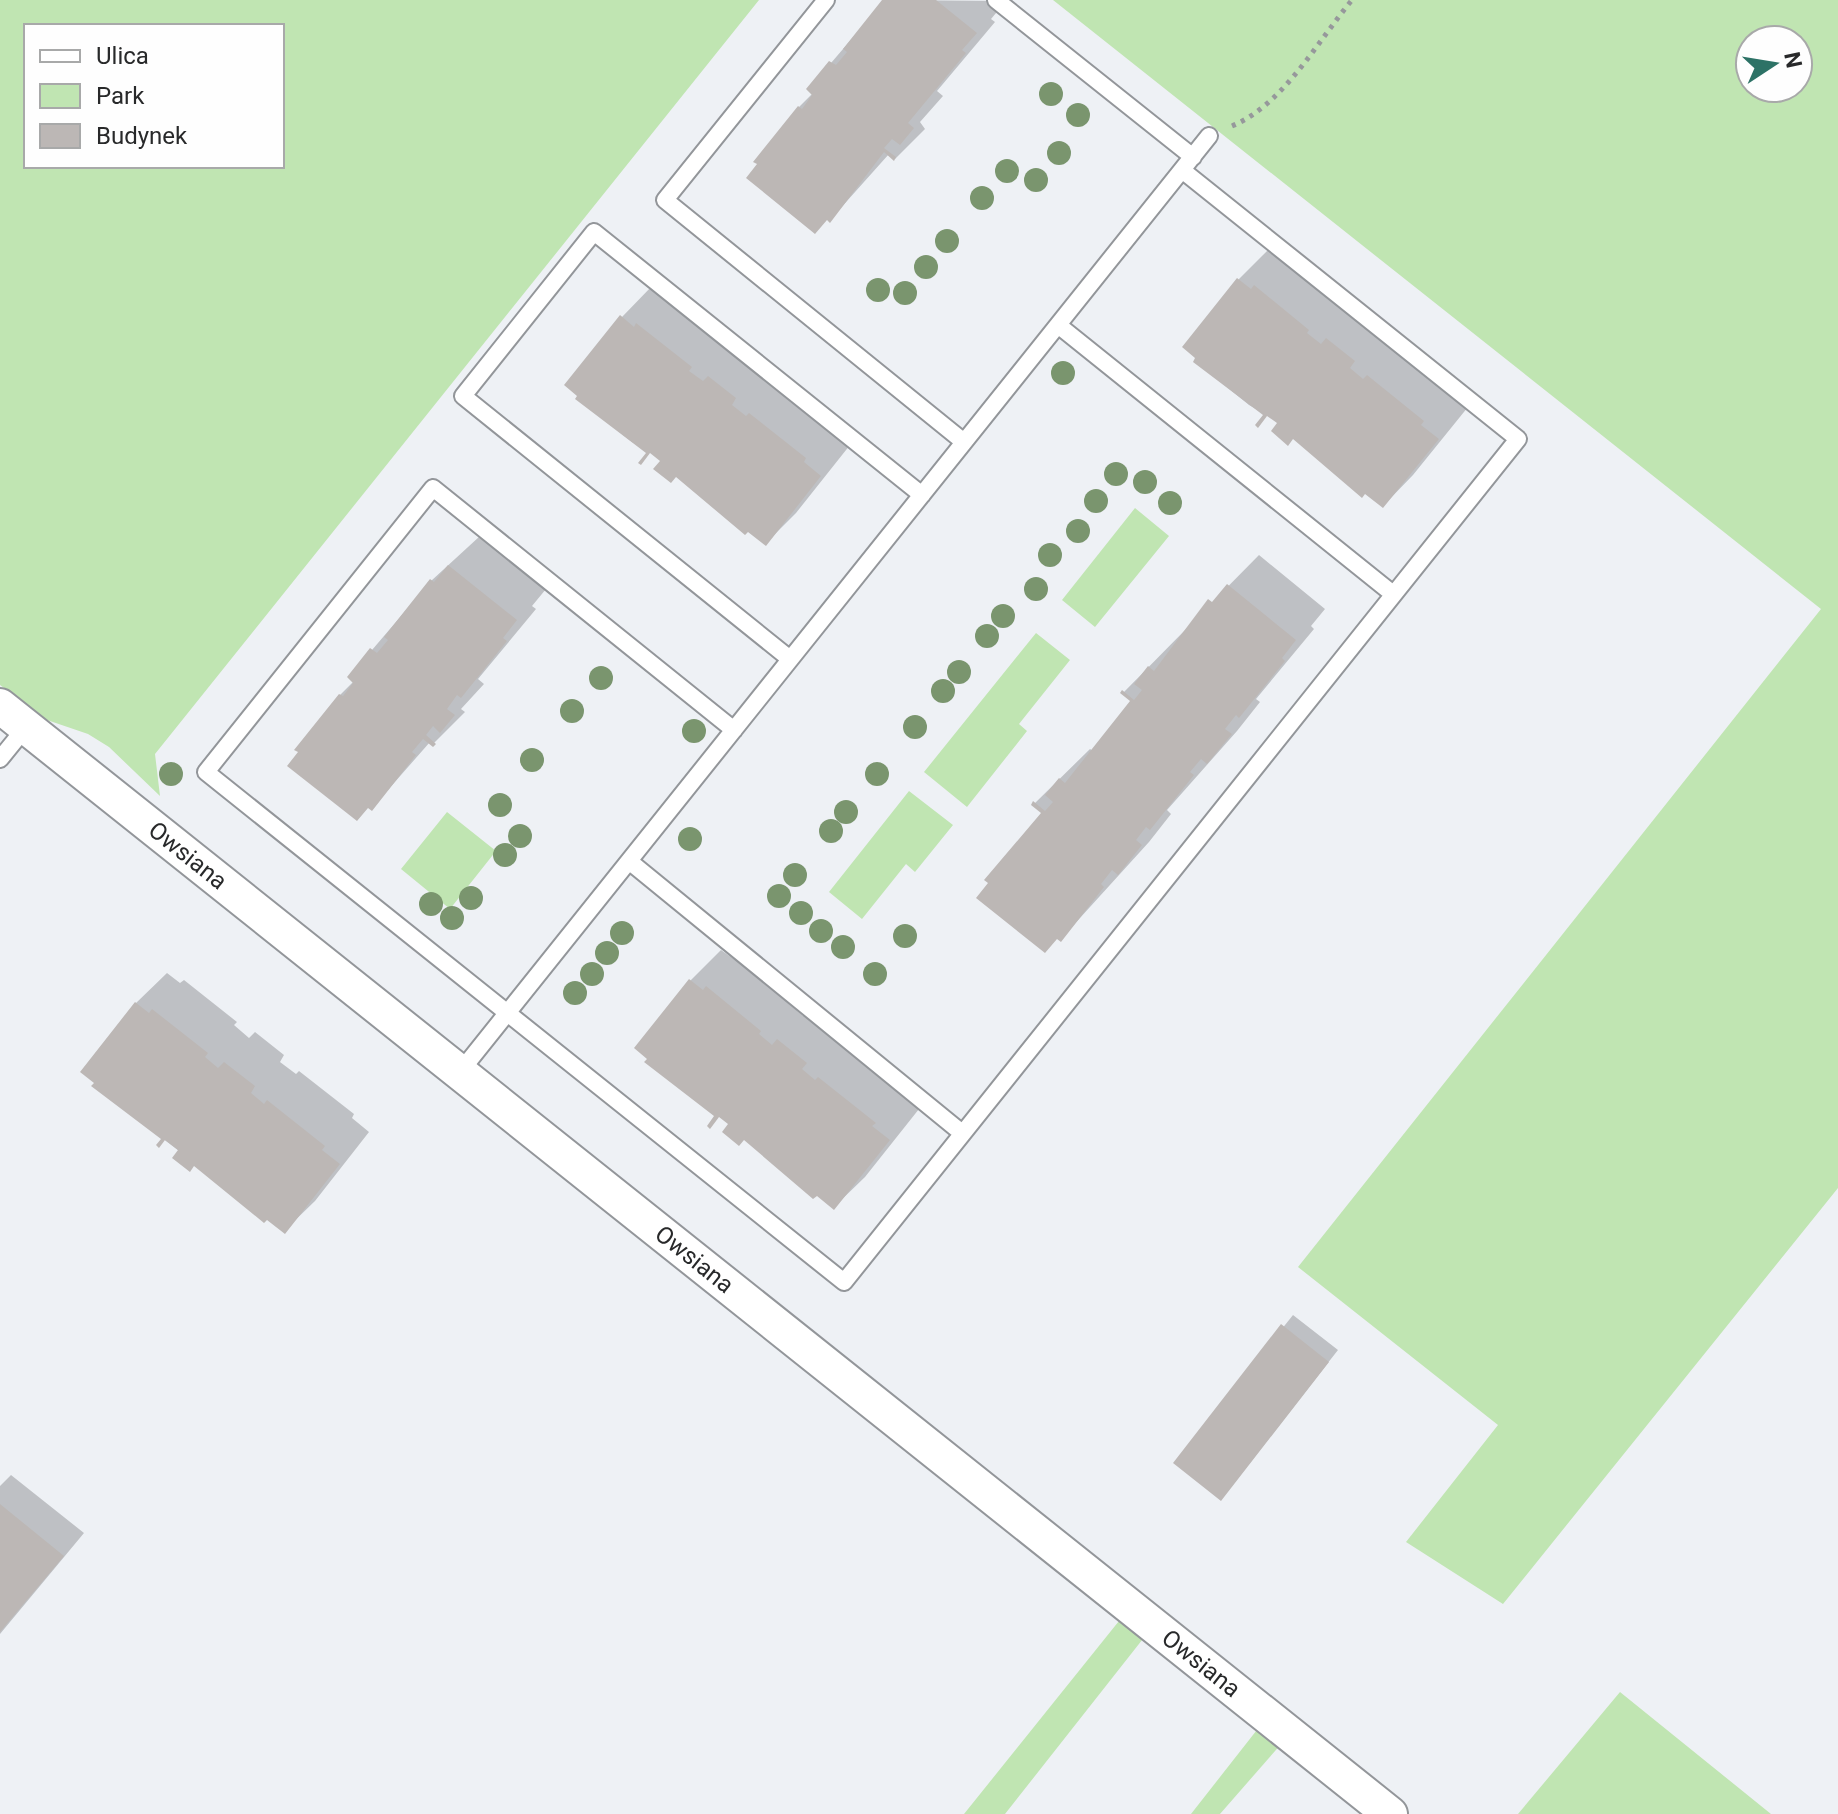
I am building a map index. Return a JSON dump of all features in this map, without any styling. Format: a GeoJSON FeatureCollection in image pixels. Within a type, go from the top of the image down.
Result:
{"type":"FeatureCollection","features":[{"type":"Feature","properties":{"kind":"street","name":"Owsiana"},"geometry":{"type":"LineString","coordinates":[[13,717],[1390,1814]]}},
{"type":"Feature","properties":{"kind":"lane"},"geometry":{"type":"LineString","coordinates":[[826,0],[665,200],[964,442]]}},
{"type":"Feature","properties":{"kind":"lane"},"geometry":{"type":"LineString","coordinates":[[734,730],[433,488],[206,772],[844,1282],[1518,439],[996,0]]}},
{"type":"Feature","properties":{"kind":"lane"},"geometry":{"type":"LineString","coordinates":[[460,1072],[1209,136]]}},
{"type":"Feature","properties":{"kind":"lane"},"geometry":{"type":"LineString","coordinates":[[790,659],[463,396],[585,243],[594,232],[922,495]]}},
{"type":"Feature","properties":{"kind":"lane"},"geometry":{"type":"LineString","coordinates":[[1058,325],[1393,594]]}},
{"type":"Feature","properties":{"kind":"lane"},"geometry":{"type":"LineString","coordinates":[[0,759],[13,717]]}},
{"type":"Feature","properties":{"kind":"lane"},"geometry":{"type":"LineString","coordinates":[[629,861],[962,1133]]}},
{"type":"Feature","properties":{"kind":"path"},"geometry":{"type":"LineString","coordinates":[[1209,136],[1252,118],[1278,93],[1352,0]]}},
{"type":"Feature","properties":{"kind":"green space"},"geometry":{"type":"Polygon","coordinates":[[[0,0],[759,0],[155,754],[160,796],[109,747],[88,734],[47,720],[0,685],[0,0]]]}},
{"type":"Feature","properties":{"kind":"green space"},"geometry":{"type":"Polygon","coordinates":[[[1053,0],[1838,0],[1838,1188],[1503,1604],[1406,1542],[1498,1425],[1298,1267],[1821,609],[1053,0]]]}},
{"type":"Feature","properties":{"kind":"green space"},"geometry":{"type":"Polygon","coordinates":[[[1135,508],[1169,536],[1095,627],[1062,600],[1135,508]]]}},
{"type":"Feature","properties":{"kind":"green space"},"geometry":{"type":"Polygon","coordinates":[[[1036,633],[1070,660],[1019,724],[1027,731],[967,807],[924,772],[1036,633]]]}},
{"type":"Feature","properties":{"kind":"green space"},"geometry":{"type":"Polygon","coordinates":[[[909,791],[953,825],[915,872],[906,864],[862,919],[829,892],[909,791]]]}},
{"type":"Feature","properties":{"kind":"green space"},"geometry":{"type":"Polygon","coordinates":[[[447,812],[496,851],[450,909],[401,869],[447,812]]]}},
{"type":"Feature","properties":{"kind":"green space"},"geometry":{"type":"Polygon","coordinates":[[[1123,1616],[1146,1635],[1005,1814],[964,1814],[1123,1616]]]}},
{"type":"Feature","properties":{"kind":"green space"},"geometry":{"type":"Polygon","coordinates":[[[1620,1692],[1771,1814],[1518,1814],[1620,1692]]]}},
{"type":"Feature","properties":{"kind":"green space"},"geometry":{"type":"Polygon","coordinates":[[[1260,1726],[1282,1743],[1220,1814],[1191,1814],[1260,1726]]]}},
{"type":"Feature","properties":{"kind":"building"},"geometry":{"type":"Polygon","coordinates":[[[882,0],[936,0],[977,33],[962,50],[966,53],[908,123],[914,128],[900,145],[892,139],[884,148],[896,157],[894,161],[884,152],[830,223],[827,220],[815,234],[746,178],[757,164],[753,162],[798,106],[802,109],[812,95],[806,89],[829,61],[836,65],[847,52],[843,49],[882,0]]]}},
{"type":"Feature","properties":{"kind":"building"},"geometry":{"type":"Polygon","coordinates":[[[1237,278],[1251,289],[1254,285],[1309,330],[1307,333],[1321,344],[1326,338],[1355,361],[1350,368],[1363,379],[1367,375],[1424,421],[1421,425],[1439,439],[1383,508],[1365,494],[1362,498],[1293,439],[1288,446],[1271,431],[1277,423],[1267,416],[1258,428],[1255,425],[1263,415],[1193,362],[1195,358],[1182,347],[1237,278]]]}},
{"type":"Feature","properties":{"kind":"building"},"geometry":{"type":"Polygon","coordinates":[[[620,315],[634,327],[636,323],[692,367],[689,371],[703,381],[708,376],[736,398],[732,405],[746,416],[749,413],[806,458],[804,462],[821,476],[766,546],[748,532],[745,535],[676,477],[671,483],[653,469],[660,461],[650,453],[641,465],[638,463],[646,453],[575,399],[577,396],[564,385],[620,315]]]}},
{"type":"Feature","properties":{"kind":"building"},"geometry":{"type":"Polygon","coordinates":[[[448,565],[517,620],[503,638],[507,641],[461,698],[457,695],[447,709],[455,715],[440,733],[433,726],[426,735],[436,744],[433,747],[423,739],[412,752],[416,755],[372,811],[368,808],[357,821],[287,766],[298,752],[294,750],[339,694],[343,696],[353,683],[347,677],[370,648],[377,653],[388,640],[384,637],[430,579],[434,582],[448,565]]]}},
{"type":"Feature","properties":{"kind":"building"},"geometry":{"type":"Polygon","coordinates":[[[1227,584],[1296,640],[1282,658],[1285,661],[1239,718],[1236,715],[1225,729],[1232,734],[1207,764],[1201,759],[1190,772],[1194,775],[1150,830],[1146,827],[1136,840],[1142,845],[1118,875],[1112,870],[1101,884],[1104,887],[1061,942],[1057,939],[1045,953],[976,898],[988,883],[984,880],[1041,813],[1031,805],[1033,801],[1045,811],[1053,802],[1045,795],[1059,778],[1065,783],[1130,701],[1120,693],[1122,690],[1134,700],[1142,690],[1134,684],[1148,666],[1154,671],[1208,599],[1212,602],[1227,584]]]}},
{"type":"Feature","properties":{"kind":"building"},"geometry":{"type":"Polygon","coordinates":[[[689,979],[703,990],[706,986],[761,1031],[759,1034],[772,1045],[777,1039],[807,1063],[802,1069],[815,1080],[818,1077],[876,1123],[872,1126],[890,1140],[834,1210],[817,1196],[813,1199],[744,1140],[739,1146],[722,1132],[728,1124],[719,1117],[710,1129],[707,1126],[714,1116],[644,1062],[647,1059],[634,1048],[689,979]]]}},
{"type":"Feature","properties":{"kind":"building"},"geometry":{"type":"Polygon","coordinates":[[[135,1002],[149,1013],[152,1009],[208,1053],[205,1057],[218,1068],[224,1062],[255,1086],[251,1093],[264,1104],[267,1100],[325,1146],[322,1150],[340,1164],[285,1234],[267,1220],[264,1223],[194,1166],[190,1172],[172,1158],[178,1150],[165,1140],[159,1148],[156,1145],[161,1139],[91,1086],[94,1083],[80,1072],[135,1002]]]}},
{"type":"Feature","properties":{"kind":"building"},"geometry":{"type":"Polygon","coordinates":[[[1281,1324],[1329,1362],[1221,1501],[1173,1463],[1281,1324]]]}},
{"type":"Feature","properties":{"kind":"building"},"geometry":{"type":"Polygon","coordinates":[[[0,1504],[64,1556],[0,1632],[0,1504]]]}}]}
